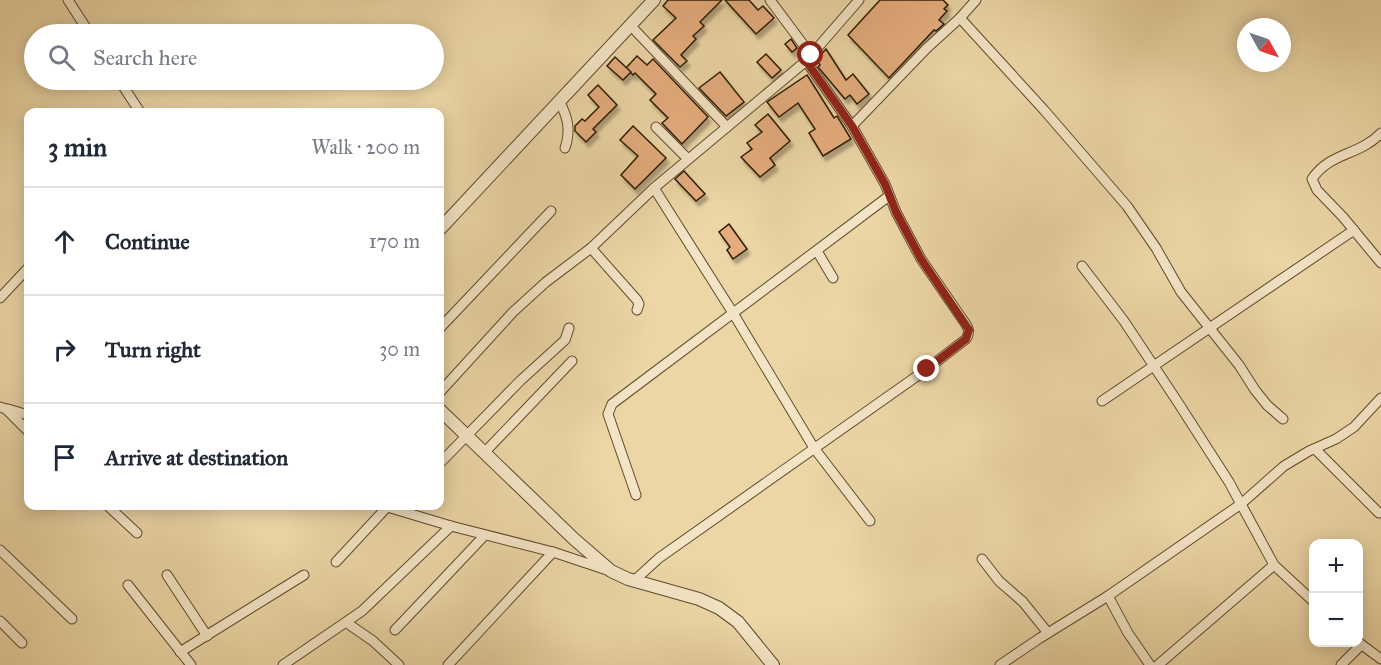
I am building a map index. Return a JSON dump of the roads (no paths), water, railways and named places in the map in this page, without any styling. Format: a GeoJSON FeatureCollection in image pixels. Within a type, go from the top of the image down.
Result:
{"type":"FeatureCollection","features":[{"type":"Feature","properties":{"kind":"street"},"geometry":{"type":"LineString","coordinates":[[68,0],[84,24]]}},
{"type":"Feature","properties":{"kind":"street"},"geometry":{"type":"LineString","coordinates":[[444,225],[654,0]]}},
{"type":"Feature","properties":{"kind":"street"},"geometry":{"type":"LineString","coordinates":[[635,580],[668,551],[927,369],[969,335],[965,322],[921,259],[878,171],[852,126],[770,0]]}},
{"type":"Feature","properties":{"kind":"street"},"geometry":{"type":"LineString","coordinates":[[444,388],[513,312],[546,282],[591,248],[654,188],[809,58],[859,0]]}},
{"type":"Feature","properties":{"kind":"street"},"geometry":{"type":"LineString","coordinates":[[852,126],[976,0]]}},
{"type":"Feature","properties":{"kind":"street"},"geometry":{"type":"LineString","coordinates":[[960,18],[1127,206],[1156,248],[1181,292],[1239,365],[1255,390],[1282,418]]}},
{"type":"Feature","properties":{"kind":"street"},"geometry":{"type":"LineString","coordinates":[[630,25],[727,127]]}},
{"type":"Feature","properties":{"kind":"street"},"geometry":{"type":"LineString","coordinates":[[126,90],[137,108]]}},
{"type":"Feature","properties":{"kind":"street"},"geometry":{"type":"LineString","coordinates":[[560,101],[566,113],[568,125],[565,148]]}},
{"type":"Feature","properties":{"kind":"street"},"geometry":{"type":"LineString","coordinates":[[656,128],[688,159]]}},
{"type":"Feature","properties":{"kind":"street"},"geometry":{"type":"LineString","coordinates":[[1381,133],[1374,141],[1358,150],[1331,160],[1312,179],[1317,190],[1381,262]]}},
{"type":"Feature","properties":{"kind":"street"},"geometry":{"type":"LineString","coordinates":[[1374,141],[1381,149]]}},
{"type":"Feature","properties":{"kind":"street"},"geometry":{"type":"LineString","coordinates":[[654,188],[814,448],[870,521]]}},
{"type":"Feature","properties":{"kind":"street"},"geometry":{"type":"LineString","coordinates":[[636,495],[610,423],[609,408],[889,196]]}},
{"type":"Feature","properties":{"kind":"street"},"geometry":{"type":"LineString","coordinates":[[444,324],[550,211]]}},
{"type":"Feature","properties":{"kind":"street"},"geometry":{"type":"LineString","coordinates":[[1102,401],[1354,230]]}},
{"type":"Feature","properties":{"kind":"street"},"geometry":{"type":"LineString","coordinates":[[591,248],[637,300],[639,304],[637,310]]}},
{"type":"Feature","properties":{"kind":"street"},"geometry":{"type":"LineString","coordinates":[[817,251],[833,278]]}},
{"type":"Feature","properties":{"kind":"street"},"geometry":{"type":"LineString","coordinates":[[1082,266],[1124,321],[1183,410],[1275,566],[1309,597]]}},
{"type":"Feature","properties":{"kind":"street"},"geometry":{"type":"LineString","coordinates":[[0,298],[24,272]]}},
{"type":"Feature","properties":{"kind":"street"},"geometry":{"type":"LineString","coordinates":[[444,459],[520,381],[565,340],[569,328]]}},
{"type":"Feature","properties":{"kind":"street"},"geometry":{"type":"LineString","coordinates":[[485,452],[572,361]]}},
{"type":"Feature","properties":{"kind":"street"},"geometry":{"type":"LineString","coordinates":[[1000,665],[1108,596],[1240,504],[1284,466],[1354,427],[1381,398]]}},
{"type":"Feature","properties":{"kind":"street"},"geometry":{"type":"LineString","coordinates":[[3,408],[24,414]]}},
{"type":"Feature","properties":{"kind":"street"},"geometry":{"type":"LineString","coordinates":[[3,408],[24,427]]}},
{"type":"Feature","properties":{"kind":"street"},"geometry":{"type":"LineString","coordinates":[[444,414],[574,539],[611,571]]}},
{"type":"Feature","properties":{"kind":"street"},"geometry":{"type":"LineString","coordinates":[[1315,449],[1379,513]]}},
{"type":"Feature","properties":{"kind":"street"},"geometry":{"type":"LineString","coordinates":[[112,510],[137,533]]}},
{"type":"Feature","properties":{"kind":"street"},"geometry":{"type":"LineString","coordinates":[[336,562],[388,510]]}},
{"type":"Feature","properties":{"kind":"street"},"geometry":{"type":"LineString","coordinates":[[404,510],[484,535],[553,552],[690,596],[719,608],[738,622],[773,665]]}},
{"type":"Feature","properties":{"kind":"street"},"geometry":{"type":"LineString","coordinates":[[283,665],[362,611],[451,525]]}},
{"type":"Feature","properties":{"kind":"street"},"geometry":{"type":"LineString","coordinates":[[395,630],[484,535]]}},
{"type":"Feature","properties":{"kind":"street"},"geometry":{"type":"LineString","coordinates":[[0,550],[72,619]]}},
{"type":"Feature","properties":{"kind":"street"},"geometry":{"type":"LineString","coordinates":[[448,665],[553,552]]}},
{"type":"Feature","properties":{"kind":"street"},"geometry":{"type":"LineString","coordinates":[[982,559],[999,581],[1023,602],[1048,633]]}},
{"type":"Feature","properties":{"kind":"street"},"geometry":{"type":"LineString","coordinates":[[1158,665],[1275,566]]}},
{"type":"Feature","properties":{"kind":"street"},"geometry":{"type":"LineString","coordinates":[[180,652],[304,574]]}},
{"type":"Feature","properties":{"kind":"street"},"geometry":{"type":"LineString","coordinates":[[167,575],[207,636]]}},
{"type":"Feature","properties":{"kind":"street"},"geometry":{"type":"LineString","coordinates":[[129,585],[191,665]]}},
{"type":"Feature","properties":{"kind":"street"},"geometry":{"type":"LineString","coordinates":[[1108,596],[1128,633],[1150,665]]}},
{"type":"Feature","properties":{"kind":"street"},"geometry":{"type":"LineString","coordinates":[[0,621],[22,643]]}},
{"type":"Feature","properties":{"kind":"street"},"geometry":{"type":"LineString","coordinates":[[348,622],[374,641],[399,665]]}},
{"type":"Feature","properties":{"kind":"street"},"geometry":{"type":"LineString","coordinates":[[1363,646],[1380,657]]}},
{"type":"Feature","properties":{"kind":"street"},"geometry":{"type":"LineString","coordinates":[[1341,665],[1357,647]]}}]}
